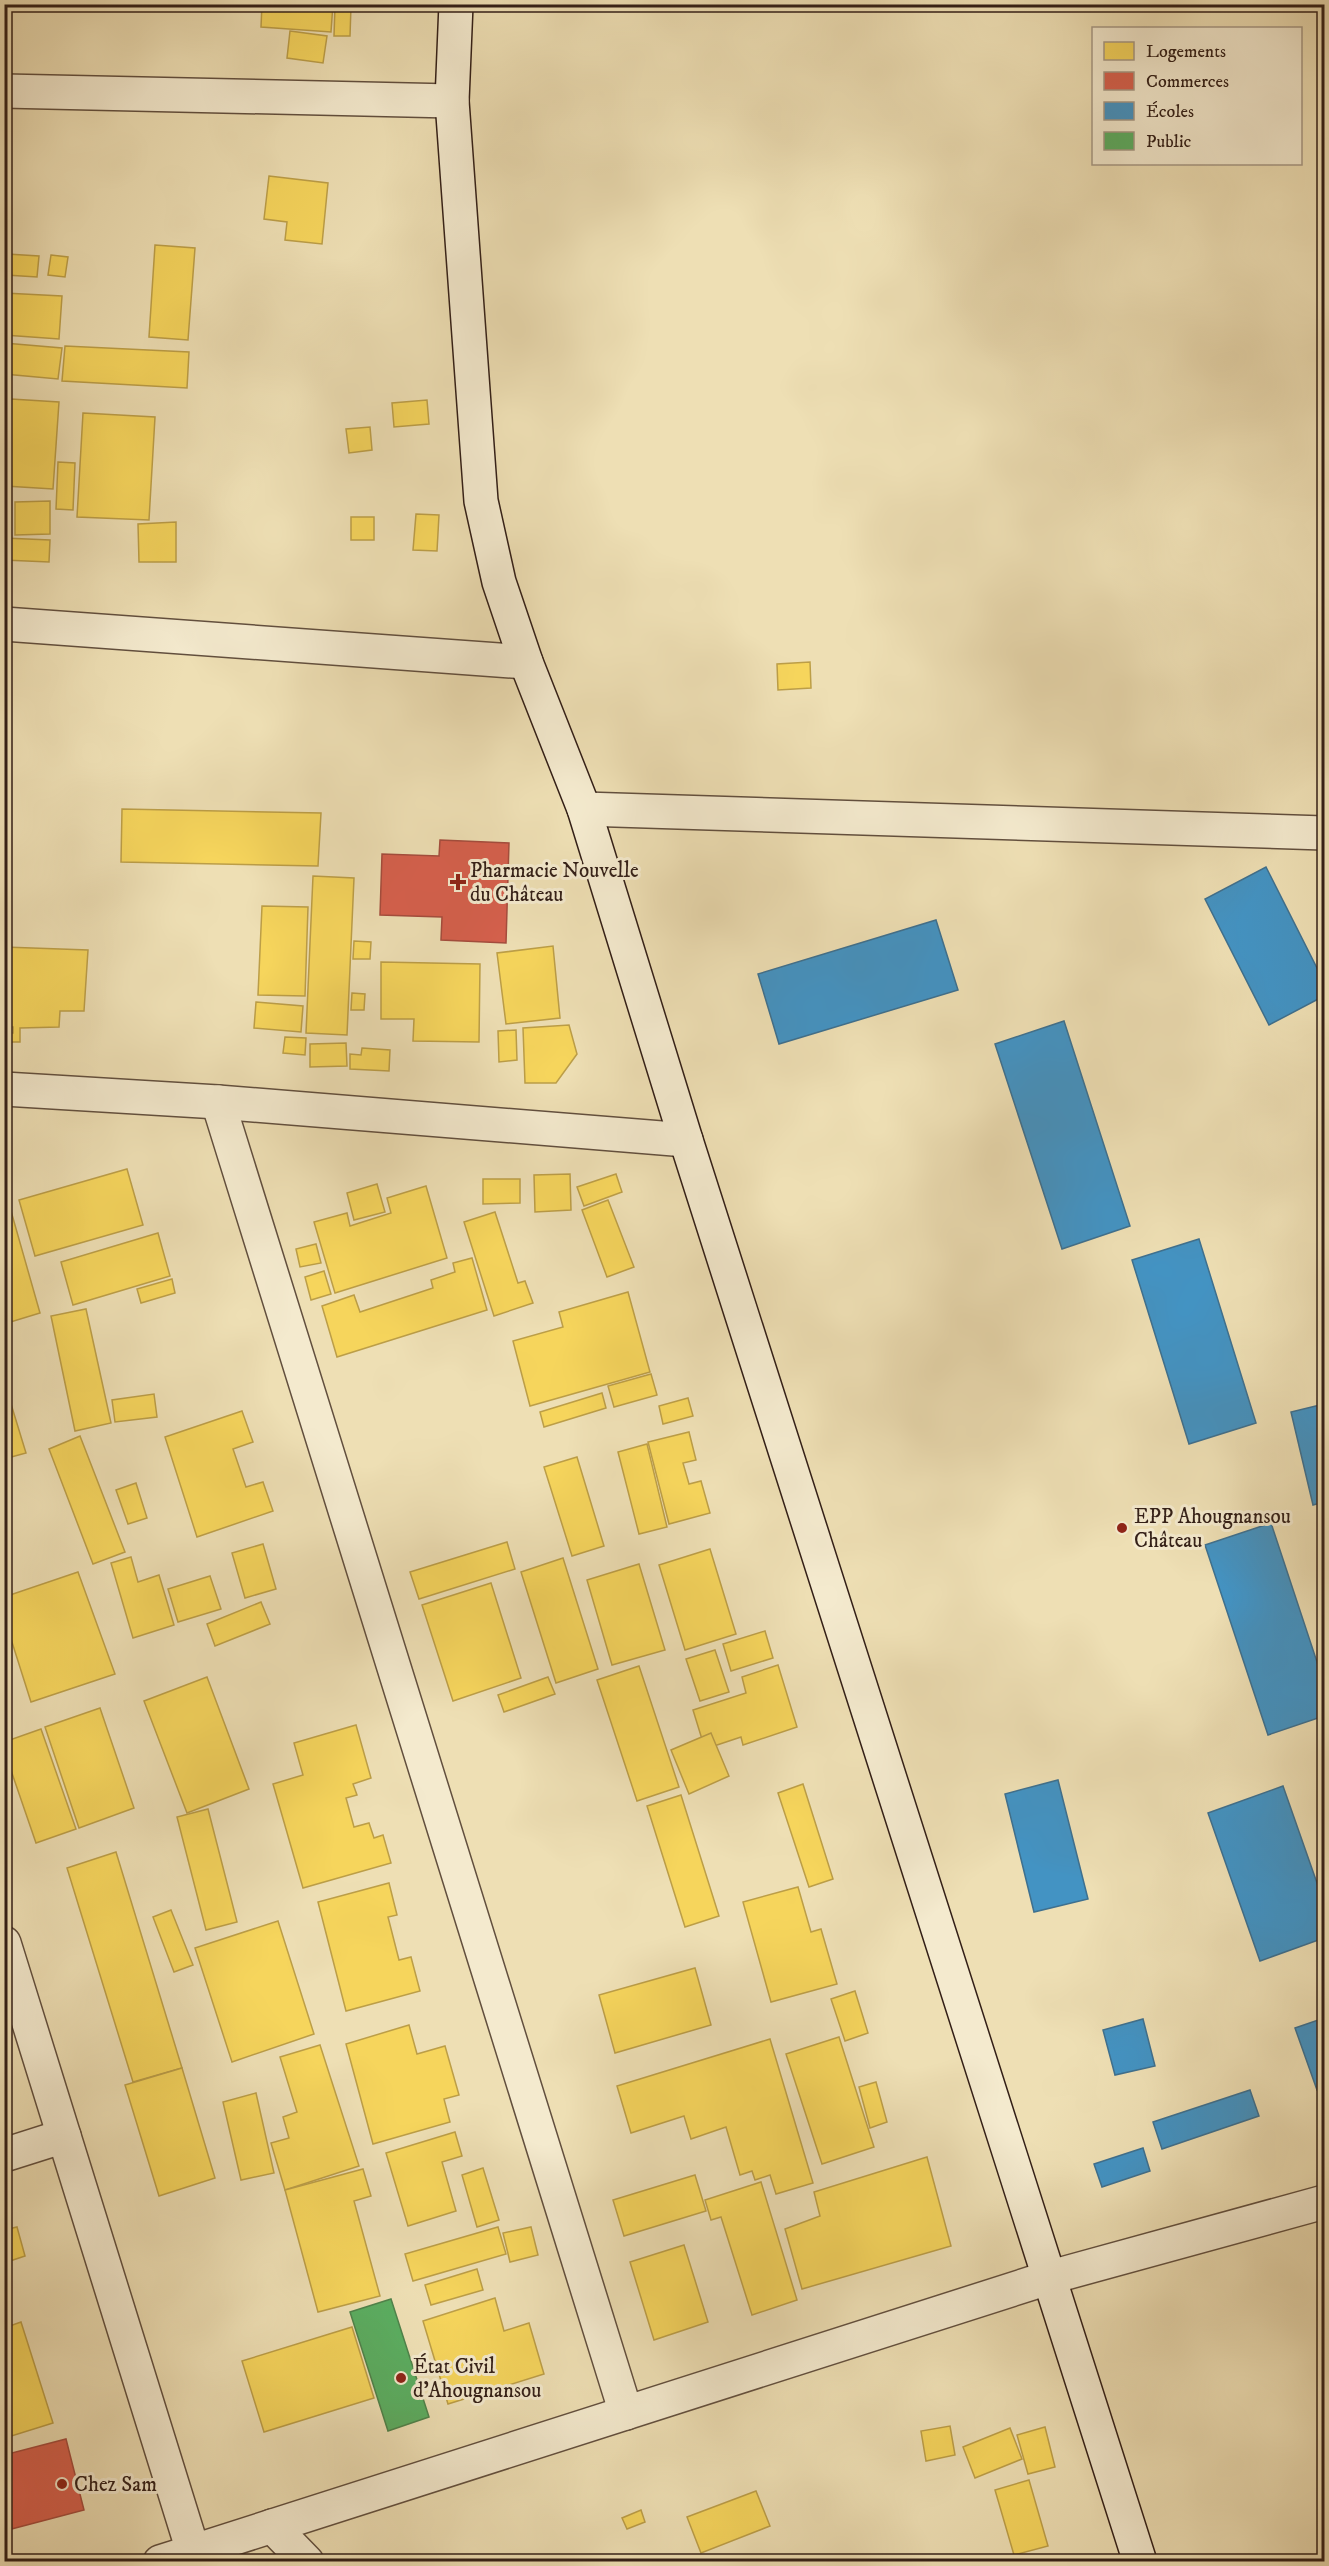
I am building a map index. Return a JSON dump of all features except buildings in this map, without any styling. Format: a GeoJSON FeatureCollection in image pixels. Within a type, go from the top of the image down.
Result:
{"type":"FeatureCollection","features":[{"type":"Feature","properties":{"kind":"street"},"geometry":{"type":"LineString","coordinates":[[456,4],[452,101],[482,501],[500,582],[526,662],[584,809],[686,1140],[1051,2277],[1140,2562]]}},
{"type":"Feature","properties":{"kind":"street"},"geometry":{"type":"LineString","coordinates":[[4,91],[452,101]]}},
{"type":"Feature","properties":{"kind":"street"},"geometry":{"type":"LineString","coordinates":[[4,624],[526,662]]}},
{"type":"Feature","properties":{"kind":"street"},"geometry":{"type":"LineString","coordinates":[[584,809],[1324,833]]}},
{"type":"Feature","properties":{"kind":"street"},"geometry":{"type":"LineString","coordinates":[[4,1089],[218,1102],[686,1140]]}},
{"type":"Feature","properties":{"kind":"street"},"geometry":{"type":"LineString","coordinates":[[218,1102],[626,2413]]}},
{"type":"Feature","properties":{"kind":"street"},"geometry":{"type":"LineString","coordinates":[[4,1943],[193,2551]]}},
{"type":"Feature","properties":{"kind":"street"},"geometry":{"type":"LineString","coordinates":[[4,2155],[64,2136]]}},
{"type":"Feature","properties":{"kind":"street"},"geometry":{"type":"LineString","coordinates":[[160,2562],[1051,2277],[1324,2202]]}},
{"type":"Feature","properties":{"kind":"street"},"geometry":{"type":"LineString","coordinates":[[272,2526],[306,2562]]}},
{"type":"Feature","properties":{"kind":"place","name":"Pharmacie Nouvelle du Château"},"geometry":{"type":"Point","coordinates":[458,882]}},
{"type":"Feature","properties":{"kind":"place","name":"EPP Ahougnansou Château"},"geometry":{"type":"Point","coordinates":[1122,1528]}},
{"type":"Feature","properties":{"kind":"place","name":"État Civil d'Ahougnansou"},"geometry":{"type":"Point","coordinates":[401,2378]}},
{"type":"Feature","properties":{"kind":"place","name":"Chez Sam"},"geometry":{"type":"Point","coordinates":[62,2484]}}]}
